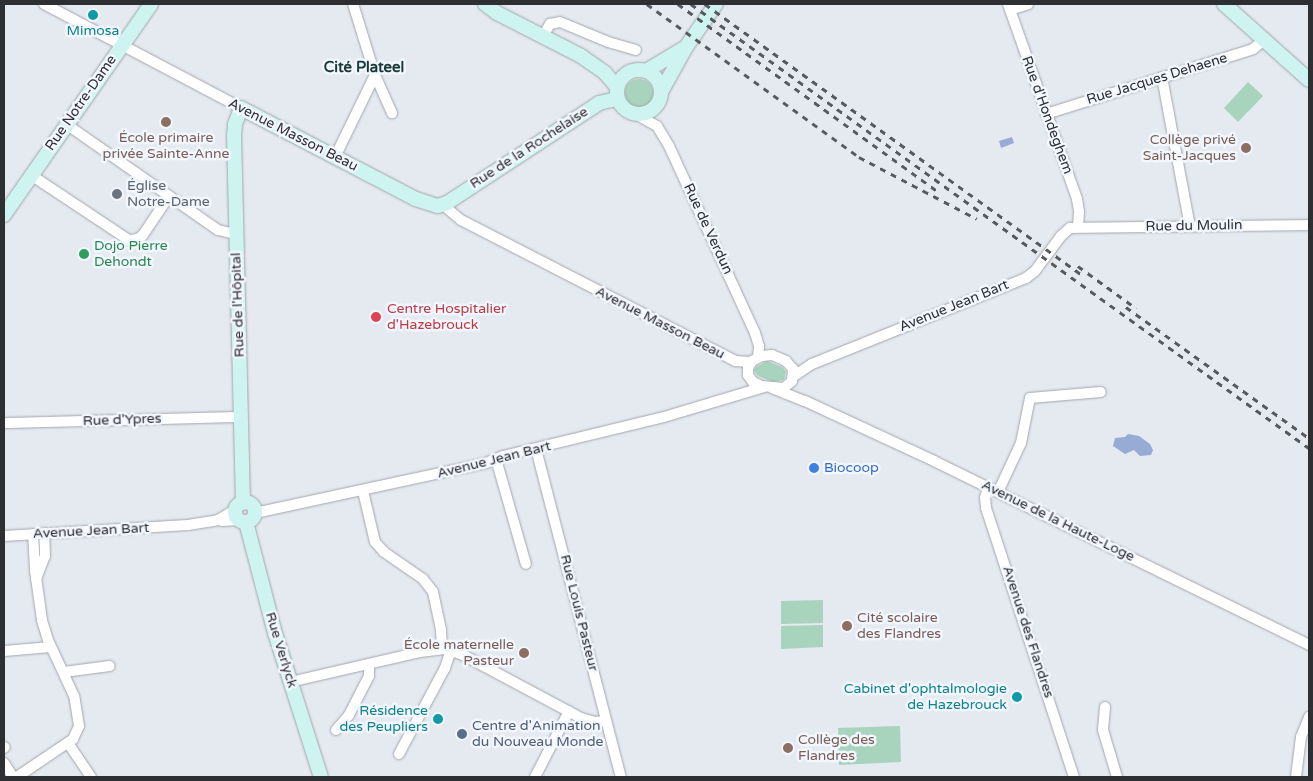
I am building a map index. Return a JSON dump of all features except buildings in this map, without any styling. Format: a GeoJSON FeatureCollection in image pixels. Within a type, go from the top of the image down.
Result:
{"type":"FeatureCollection","features":[{"type":"Feature","properties":{"kind":"street","name":"Avenue Masson Beau"},"geometry":{"type":"LineString","coordinates":[[44,4],[121,46],[425,203],[442,205],[465,223],[734,361],[754,360]]}},
{"type":"Feature","properties":{"kind":"street","name":"Rue Notre-Dame"},"geometry":{"type":"LineString","coordinates":[[4,216],[8,206],[151,4]]}},
{"type":"Feature","properties":{"kind":"street"},"geometry":{"type":"LineString","coordinates":[[353,4],[375,75],[392,113]]}},
{"type":"Feature","properties":{"kind":"street"},"geometry":{"type":"LineString","coordinates":[[474,4],[497,13],[580,56],[605,73],[625,110],[637,115],[646,114],[655,108],[661,92],[686,47],[716,4]]}},
{"type":"Feature","properties":{"kind":"street"},"geometry":{"type":"LineString","coordinates":[[486,4],[497,13]]}},
{"type":"Feature","properties":{"kind":"street"},"geometry":{"type":"LineString","coordinates":[[1009,7],[1028,4]]}},
{"type":"Feature","properties":{"kind":"street"},"geometry":{"type":"LineString","coordinates":[[1224,4],[1309,80]]}},
{"type":"Feature","properties":{"kind":"street","name":"Rue d'Hondeghem"},"geometry":{"type":"LineString","coordinates":[[1009,7],[1078,204],[1078,227]]}},
{"type":"Feature","properties":{"kind":"street"},"geometry":{"type":"LineString","coordinates":[[542,36],[550,24],[560,22],[608,42],[636,50]]}},
{"type":"Feature","properties":{"kind":"street","name":"Rue Jacques Dehaene"},"geometry":{"type":"LineString","coordinates":[[1046,114],[1253,49],[1264,40]]}},
{"type":"Feature","properties":{"kind":"street"},"geometry":{"type":"LineString","coordinates":[[580,56],[610,67],[632,71],[646,71],[668,60],[686,47]]}},
{"type":"Feature","properties":{"kind":"street"},"geometry":{"type":"LineString","coordinates":[[617,93],[623,76],[632,71]]}},
{"type":"Feature","properties":{"kind":"street"},"geometry":{"type":"LineString","coordinates":[[646,71],[658,80],[661,92]]}},
{"type":"Feature","properties":{"kind":"street"},"geometry":{"type":"LineString","coordinates":[[336,157],[375,75]]}},
{"type":"Feature","properties":{"kind":"street"},"geometry":{"type":"LineString","coordinates":[[1162,77],[1190,226]]}},
{"type":"Feature","properties":{"kind":"street","name":"Rue de la Rochelaise"},"geometry":{"type":"LineString","coordinates":[[442,205],[596,104],[617,93]]}},
{"type":"Feature","properties":{"kind":"street","name":"Rue de l'Hôpital"},"geometry":{"type":"LineString","coordinates":[[241,108],[234,132],[244,513]]}},
{"type":"Feature","properties":{"kind":"street","name":"Rue de Verdun"},"geometry":{"type":"LineString","coordinates":[[637,115],[657,126],[669,146],[755,333],[759,346],[754,360]]}},
{"type":"Feature","properties":{"kind":"street"},"geometry":{"type":"LineString","coordinates":[[66,124],[218,230],[236,234]]}},
{"type":"Feature","properties":{"kind":"street"},"geometry":{"type":"LineString","coordinates":[[31,175],[129,240],[138,239],[143,235],[169,196]]}},
{"type":"Feature","properties":{"kind":"street"},"geometry":{"type":"LineString","coordinates":[[459,194],[458,212],[465,223]]}},
{"type":"Feature","properties":{"kind":"street","name":"Rue du Moulin"},"geometry":{"type":"LineString","coordinates":[[1078,227],[1309,225]]}},
{"type":"Feature","properties":{"kind":"street","name":"Avenue Jean Bart"},"geometry":{"type":"LineString","coordinates":[[793,379],[812,364],[1026,278],[1037,269],[1065,231],[1078,227]]}},
{"type":"Feature","properties":{"kind":"street"},"geometry":{"type":"LineString","coordinates":[[732,396],[744,385],[748,375],[748,368],[754,360],[772,355],[786,361],[792,367],[794,390],[804,401]]}},
{"type":"Feature","properties":{"kind":"street","name":"Avenue Jean Bart"},"geometry":{"type":"LineString","coordinates":[[786,361],[812,364]]}},
{"type":"Feature","properties":{"kind":"street"},"geometry":{"type":"LineString","coordinates":[[748,375],[755,383],[768,388],[784,388],[793,379]]}},
{"type":"Feature","properties":{"kind":"street","name":"Avenue Jean Bart"},"geometry":{"type":"LineString","coordinates":[[4,536],[180,526],[208,522],[486,464],[496,459],[664,418],[732,396],[768,388]]}},
{"type":"Feature","properties":{"kind":"street","name":"Avenue de la Haute-Loge"},"geometry":{"type":"LineString","coordinates":[[768,388],[804,401],[988,487],[1309,645]]}},
{"type":"Feature","properties":{"kind":"street"},"geometry":{"type":"LineString","coordinates":[[998,492],[1020,442],[1030,398],[1101,392]]}},
{"type":"Feature","properties":{"kind":"street","name":"Rue d'Ypres"},"geometry":{"type":"LineString","coordinates":[[4,423],[241,417]]}},
{"type":"Feature","properties":{"kind":"street","name":"Rue Louis Pasteur"},"geometry":{"type":"LineString","coordinates":[[536,449],[621,777]]}},
{"type":"Feature","properties":{"kind":"street"},"geometry":{"type":"LineString","coordinates":[[496,459],[526,564]]}},
{"type":"Feature","properties":{"kind":"street","name":"Avenue des Flandres"},"geometry":{"type":"LineString","coordinates":[[988,487],[985,504],[1074,777]]}},
{"type":"Feature","properties":{"kind":"street"},"geometry":{"type":"LineString","coordinates":[[363,490],[372,532],[378,546],[423,579],[433,592],[447,650],[445,668],[399,754]]}},
{"type":"Feature","properties":{"kind":"street","name":"Rue Verlyck"},"geometry":{"type":"LineString","coordinates":[[244,513],[272,625],[322,777]]}},
{"type":"Feature","properties":{"kind":"street"},"geometry":{"type":"LineString","coordinates":[[4,763],[15,777],[68,742],[77,734],[79,724],[76,703],[64,672],[51,647],[42,620],[36,580],[33,534]]}},
{"type":"Feature","properties":{"kind":"street"},"geometry":{"type":"LineString","coordinates":[[36,580],[45,556],[44,534]]}},
{"type":"Feature","properties":{"kind":"street"},"geometry":{"type":"LineString","coordinates":[[4,651],[51,647]]}},
{"type":"Feature","properties":{"kind":"street"},"geometry":{"type":"LineString","coordinates":[[290,682],[368,664],[447,650],[590,721],[606,721]]}},
{"type":"Feature","properties":{"kind":"street"},"geometry":{"type":"LineString","coordinates":[[336,730],[349,715],[369,676],[368,664]]}},
{"type":"Feature","properties":{"kind":"street"},"geometry":{"type":"LineString","coordinates":[[64,672],[110,666]]}},
{"type":"Feature","properties":{"kind":"street"},"geometry":{"type":"LineString","coordinates":[[1105,707],[1103,730],[1117,777]]}},
{"type":"Feature","properties":{"kind":"street"},"geometry":{"type":"LineString","coordinates":[[535,777],[569,711]]}},
{"type":"Feature","properties":{"kind":"street"},"geometry":{"type":"LineString","coordinates":[[1296,777],[1301,737],[1309,717]]}},
{"type":"Feature","properties":{"kind":"street"},"geometry":{"type":"LineString","coordinates":[[68,742],[91,777]]}},
{"type":"Feature","properties":{"kind":"green space"},"geometry":{"type":"Polygon","coordinates":[[[639,79],[649,83],[653,93],[649,103],[639,107],[629,103],[625,93],[629,83],[639,79]]]}},
{"type":"Feature","properties":{"kind":"green space"},"geometry":{"type":"Polygon","coordinates":[[[1248,82],[1263,96],[1238,122],[1224,108],[1248,82]]]}},
{"type":"Feature","properties":{"kind":"green space"},"geometry":{"type":"Polygon","coordinates":[[[767,361],[782,367],[786,372],[784,380],[773,382],[758,376],[754,371],[756,367],[767,361]]]}},
{"type":"Feature","properties":{"kind":"green space"},"geometry":{"type":"Polygon","coordinates":[[[823,600],[823,623],[781,624],[781,601],[823,600]]]}},
{"type":"Feature","properties":{"kind":"green space"},"geometry":{"type":"Polygon","coordinates":[[[823,625],[823,647],[781,649],[781,626],[823,625]]]}},
{"type":"Feature","properties":{"kind":"green space"},"geometry":{"type":"Polygon","coordinates":[[[900,726],[901,762],[839,765],[838,728],[900,726]]]}},
{"type":"Feature","properties":{"kind":"water"},"geometry":{"type":"Polygon","coordinates":[[[1012,137],[1014,143],[1001,148],[999,141],[1012,137]]]}},
{"type":"Feature","properties":{"kind":"water"},"geometry":{"type":"Polygon","coordinates":[[[1128,434],[1139,436],[1150,444],[1153,450],[1151,455],[1140,456],[1134,450],[1125,454],[1113,446],[1115,438],[1125,437],[1128,434]]]}},
{"type":"Feature","properties":{"kind":"railway"},"geometry":{"type":"LineString","coordinates":[[647,4],[859,157],[977,219]]}},
{"type":"Feature","properties":{"kind":"railway"},"geometry":{"type":"LineString","coordinates":[[678,4],[940,193]]}},
{"type":"Feature","properties":{"kind":"railway"},"geometry":{"type":"LineString","coordinates":[[691,4],[1309,448]]}},
{"type":"Feature","properties":{"kind":"railway"},"geometry":{"type":"LineString","coordinates":[[705,4],[1082,275]]}},
{"type":"Feature","properties":{"kind":"railway"},"geometry":{"type":"LineString","coordinates":[[1078,266],[1136,308]]}},
{"type":"Feature","properties":{"kind":"railway"},"geometry":{"type":"LineString","coordinates":[[1126,307],[1309,438]]}},
{"type":"Feature","properties":{"kind":"place","name":"Mimosa"},"geometry":{"type":"Point","coordinates":[93,15]}},
{"type":"Feature","properties":{"kind":"place","name":"École primaire privée Sainte-Anne"},"geometry":{"type":"Point","coordinates":[166,122]}},
{"type":"Feature","properties":{"kind":"place","name":"Collège privé Saint-Jacques"},"geometry":{"type":"Point","coordinates":[1246,148]}},
{"type":"Feature","properties":{"kind":"place","name":"Église Notre-Dame"},"geometry":{"type":"Point","coordinates":[117,194]}},
{"type":"Feature","properties":{"kind":"place","name":"Dojo Pierre Dehondt"},"geometry":{"type":"Point","coordinates":[84,254]}},
{"type":"Feature","properties":{"kind":"place","name":"Centre Hospitalier d'Hazebrouck"},"geometry":{"type":"Point","coordinates":[376,317]}},
{"type":"Feature","properties":{"kind":"place","name":"Biocoop"},"geometry":{"type":"Point","coordinates":[814,468]}},
{"type":"Feature","properties":{"kind":"place","name":"Cité scolaire des Flandres"},"geometry":{"type":"Point","coordinates":[847,626]}},
{"type":"Feature","properties":{"kind":"place","name":"École maternelle Pasteur"},"geometry":{"type":"Point","coordinates":[524,653]}},
{"type":"Feature","properties":{"kind":"place","name":"Cabinet d'ophtalmologie de Hazebrouck"},"geometry":{"type":"Point","coordinates":[1017,697]}},
{"type":"Feature","properties":{"kind":"place","name":"Résidence des Peupliers"},"geometry":{"type":"Point","coordinates":[438,719]}},
{"type":"Feature","properties":{"kind":"place","name":"Centre d'Animation du Nouveau Monde"},"geometry":{"type":"Point","coordinates":[462,734]}},
{"type":"Feature","properties":{"kind":"place","name":"Collège des Flandres"},"geometry":{"type":"Point","coordinates":[788,748]}},
{"type":"Feature","properties":{"kind":"district","name":"Cité Plateel"},"geometry":{"type":"Point","coordinates":[364,68]}}]}
